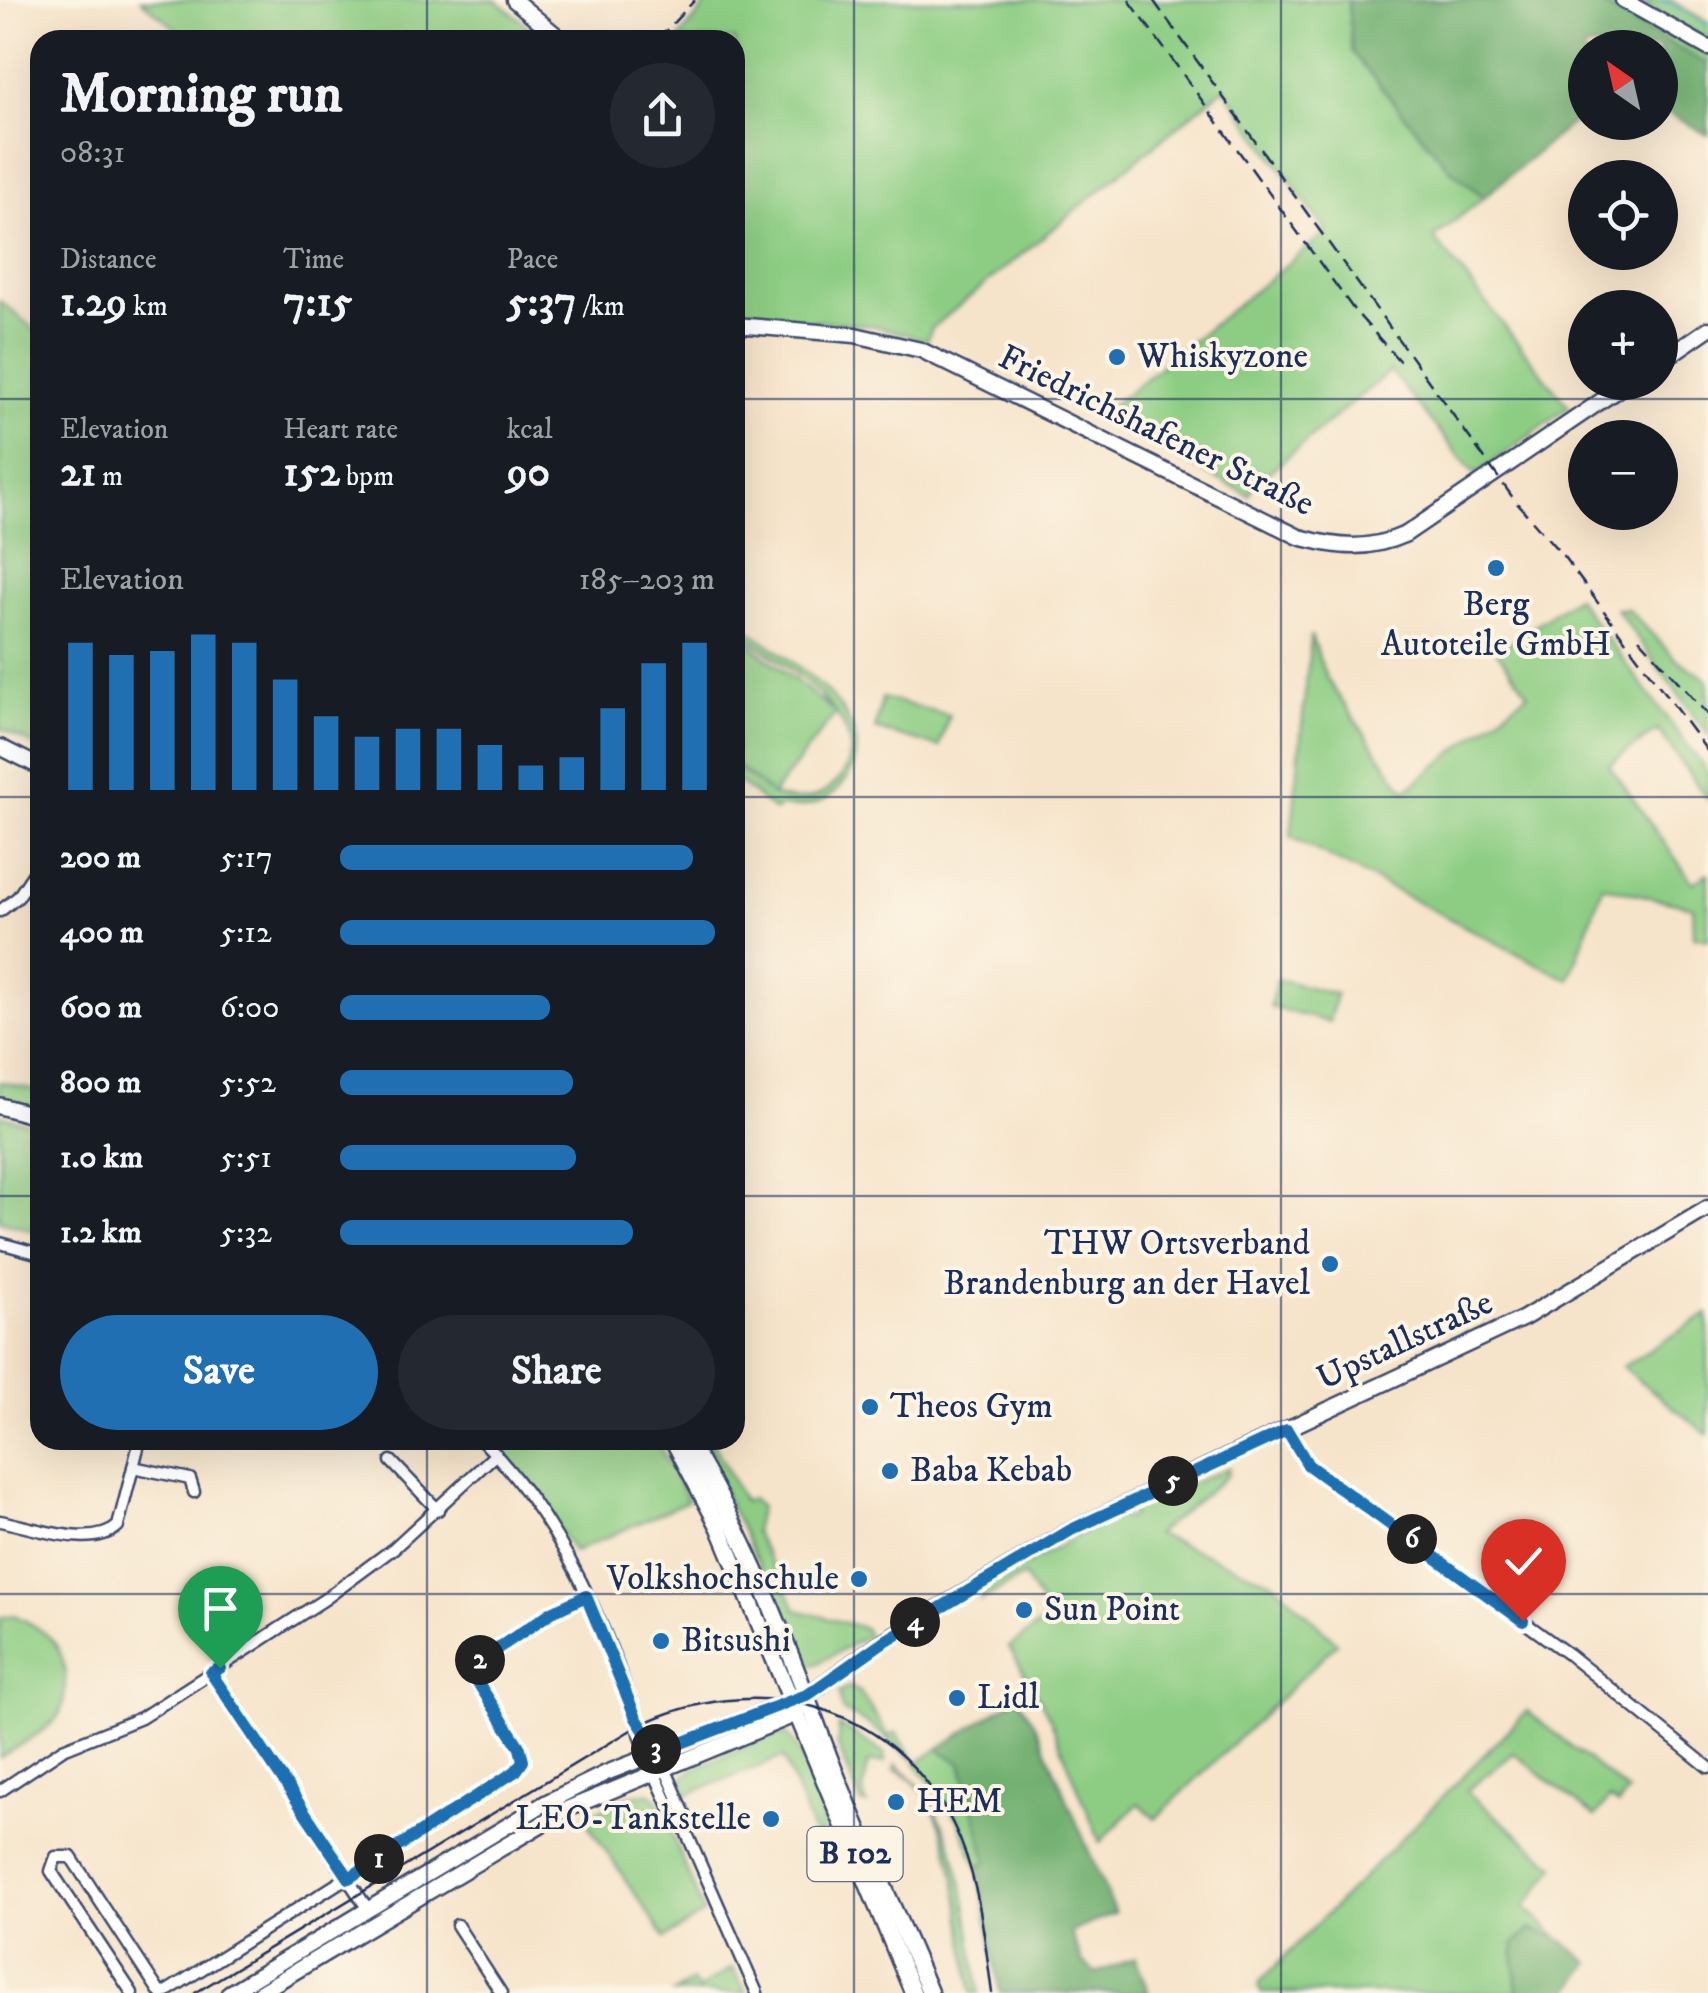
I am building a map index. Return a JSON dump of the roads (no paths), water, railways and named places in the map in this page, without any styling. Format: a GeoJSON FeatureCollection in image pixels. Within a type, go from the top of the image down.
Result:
{"type":"FeatureCollection","features":[{"type":"Feature","properties":{"kind":"main road"},"geometry":{"type":"LineString","coordinates":[[0,1106],[30,1114]]}},
{"type":"Feature","properties":{"kind":"main road","name":"B 102"},"geometry":{"type":"LineString","coordinates":[[678,1450],[719,1527],[912,1993]]}},
{"type":"Feature","properties":{"kind":"main road","name":"B 102"},"geometry":{"type":"LineString","coordinates":[[694,1450],[809,1694],[825,1746],[930,1993]]}},
{"type":"Feature","properties":{"kind":"street"},"geometry":{"type":"LineString","coordinates":[[514,0],[550,30]]}},
{"type":"Feature","properties":{"kind":"street"},"geometry":{"type":"LineString","coordinates":[[1623,0],[1708,48]]}},
{"type":"Feature","properties":{"kind":"street","name":"Friedrichshafener Straße"},"geometry":{"type":"LineString","coordinates":[[745,326],[855,335],[921,350],[1299,538],[1349,548],[1406,534],[1603,400]]}},
{"type":"Feature","properties":{"kind":"street"},"geometry":{"type":"LineString","coordinates":[[1678,350],[1708,330]]}},
{"type":"Feature","properties":{"kind":"street"},"geometry":{"type":"LineString","coordinates":[[0,747],[30,762]]}},
{"type":"Feature","properties":{"kind":"street"},"geometry":{"type":"LineString","coordinates":[[0,912],[18,897],[30,879]]}},
{"type":"Feature","properties":{"kind":"street","name":"Upstallstraße"},"geometry":{"type":"LineString","coordinates":[[795,1707],[892,1636],[1071,1530],[1524,1318],[1708,1208]]}},
{"type":"Feature","properties":{"kind":"street"},"geometry":{"type":"LineString","coordinates":[[0,1243],[30,1251]]}},
{"type":"Feature","properties":{"kind":"street"},"geometry":{"type":"LineString","coordinates":[[1287,1430],[1308,1465],[1568,1654],[1708,1767]]}},
{"type":"Feature","properties":{"kind":"street"},"geometry":{"type":"LineString","coordinates":[[0,1521],[101,1537],[118,1526],[138,1450]]}},
{"type":"Feature","properties":{"kind":"street"},"geometry":{"type":"LineString","coordinates":[[492,1450],[550,1525],[586,1596],[659,1770],[686,1818],[684,1827],[757,1993]]}},
{"type":"Feature","properties":{"kind":"street"},"geometry":{"type":"LineString","coordinates":[[0,1791],[63,1749],[142,1718],[368,1569],[496,1454]]}},
{"type":"Feature","properties":{"kind":"street"},"geometry":{"type":"LineString","coordinates":[[391,1460],[438,1510]]}},
{"type":"Feature","properties":{"kind":"street"},"geometry":{"type":"LineString","coordinates":[[134,1467],[190,1479],[194,1492]]}},
{"type":"Feature","properties":{"kind":"street"},"geometry":{"type":"LineString","coordinates":[[132,1993],[51,1871],[56,1857],[71,1857],[162,1993],[516,1771],[523,1761],[520,1748],[474,1680],[473,1668],[552,1612],[586,1596]]}},
{"type":"Feature","properties":{"kind":"street"},"geometry":{"type":"LineString","coordinates":[[211,1673],[376,1922]]}},
{"type":"Feature","properties":{"kind":"street"},"geometry":{"type":"LineString","coordinates":[[229,1993],[546,1802],[653,1754],[795,1707]]}},
{"type":"Feature","properties":{"kind":"street"},"geometry":{"type":"LineString","coordinates":[[259,1993],[555,1815],[795,1707]]}},
{"type":"Feature","properties":{"kind":"street"},"geometry":{"type":"LineString","coordinates":[[457,1925],[502,1993]]}},
{"type":"Feature","properties":{"kind":"waterway"},"geometry":{"type":"LineString","coordinates":[[1661,0],[1708,26]]}},
{"type":"Feature","properties":{"kind":"tram line"},"geometry":{"type":"LineString","coordinates":[[195,1993],[636,1727],[681,1709],[726,1700],[771,1699],[814,1707],[855,1723],[892,1748],[925,1781],[952,1822],[969,1863],[992,1993]]}},
{"type":"Feature","properties":{"kind":"railway"},"geometry":{"type":"LineString","coordinates":[[666,30],[695,0]]}},
{"type":"Feature","properties":{"kind":"railway"},"geometry":{"type":"LineString","coordinates":[[1129,0],[1354,310],[1403,365]]}},
{"type":"Feature","properties":{"kind":"railway"},"geometry":{"type":"LineString","coordinates":[[1153,0],[1516,502],[1564,557],[1708,752]]}},
{"type":"Feature","properties":{"kind":"railway"},"geometry":{"type":"LineString","coordinates":[[1639,638],[1708,715]]}},
{"type":"Feature","properties":{"kind":"place","name":"Whiskyzone"},"geometry":{"type":"Point","coordinates":[1117,357]}},
{"type":"Feature","properties":{"kind":"place","name":"Berg Autoteile GmbH"},"geometry":{"type":"Point","coordinates":[1496,568]}},
{"type":"Feature","properties":{"kind":"place","name":"THW Ortsverband Brandenburg an der Havel"},"geometry":{"type":"Point","coordinates":[1330,1264]}},
{"type":"Feature","properties":{"kind":"place","name":"Theos Gym"},"geometry":{"type":"Point","coordinates":[870,1407]}},
{"type":"Feature","properties":{"kind":"place","name":"Baba Kebab"},"geometry":{"type":"Point","coordinates":[890,1471]}},
{"type":"Feature","properties":{"kind":"place","name":"Volkshochschule"},"geometry":{"type":"Point","coordinates":[859,1579]}},
{"type":"Feature","properties":{"kind":"place","name":"Sun Point"},"geometry":{"type":"Point","coordinates":[1024,1610]}},
{"type":"Feature","properties":{"kind":"place","name":"Bitsushi"},"geometry":{"type":"Point","coordinates":[661,1641]}},
{"type":"Feature","properties":{"kind":"place","name":"Lidl"},"geometry":{"type":"Point","coordinates":[957,1698]}},
{"type":"Feature","properties":{"kind":"place","name":"HEM"},"geometry":{"type":"Point","coordinates":[896,1802]}},
{"type":"Feature","properties":{"kind":"place","name":"LEO-Tankstelle"},"geometry":{"type":"Point","coordinates":[771,1819]}}]}
